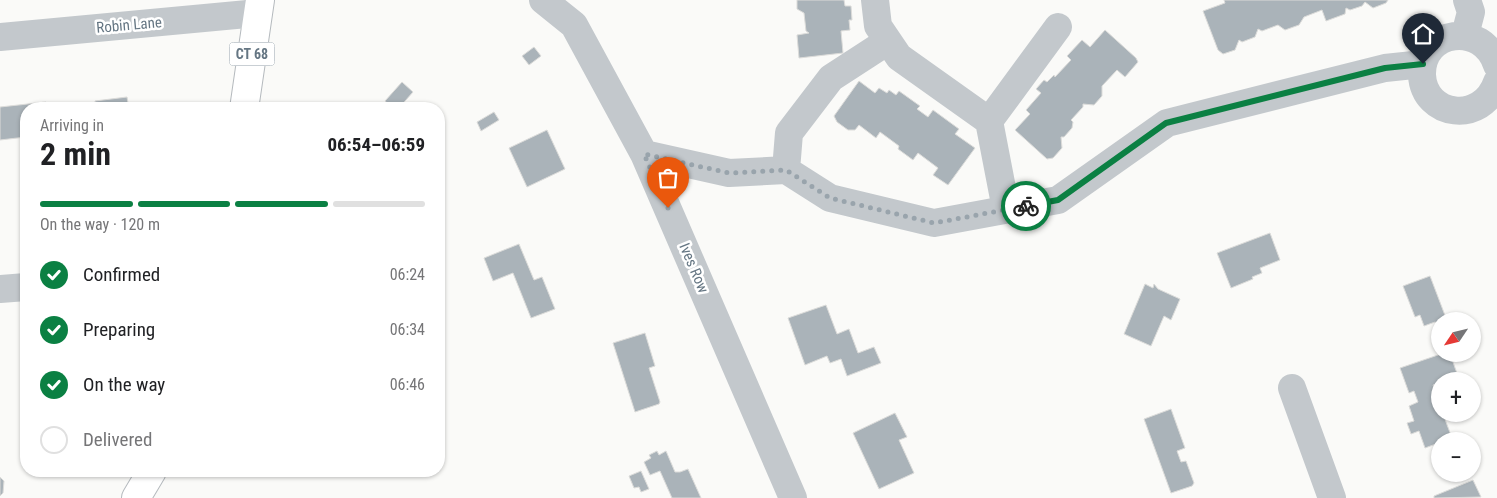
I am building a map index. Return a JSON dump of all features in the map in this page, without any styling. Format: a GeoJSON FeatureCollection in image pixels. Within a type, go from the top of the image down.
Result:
{"type":"FeatureCollection","features":[{"type":"Feature","properties":{"kind":"main road","name":"CT 68"},"geometry":{"type":"LineString","coordinates":[[245,102],[259,6]]}},
{"type":"Feature","properties":{"kind":"main road"},"geometry":{"type":"LineString","coordinates":[[136,498],[148,477]]}},
{"type":"Feature","properties":{"kind":"street","name":"Ives Row"},"geometry":{"type":"LineString","coordinates":[[543,0],[574,26],[644,154],[793,498]]}},
{"type":"Feature","properties":{"kind":"street"},"geometry":{"type":"LineString","coordinates":[[875,0],[878,26],[899,57],[989,121],[1006,210]]}},
{"type":"Feature","properties":{"kind":"street"},"geometry":{"type":"LineString","coordinates":[[1465,35],[1471,12],[1467,0]]}},
{"type":"Feature","properties":{"kind":"street","name":"Robin Lane"},"geometry":{"type":"LineString","coordinates":[[0,37],[259,6]]}},
{"type":"Feature","properties":{"kind":"street"},"geometry":{"type":"LineString","coordinates":[[989,121],[1058,27]]}},
{"type":"Feature","properties":{"kind":"street"},"geometry":{"type":"LineString","coordinates":[[1496,89],[1486,101],[1476,108],[1464,111],[1452,110],[1441,106],[1432,98],[1425,88],[1422,76],[1423,64],[1431,49],[1443,39],[1454,36],[1465,35],[1477,39],[1487,46],[1494,56],[1497,65]]}},
{"type":"Feature","properties":{"kind":"street"},"geometry":{"type":"LineString","coordinates":[[786,170],[789,133],[831,78],[888,41]]}},
{"type":"Feature","properties":{"kind":"street"},"geometry":{"type":"LineString","coordinates":[[644,154],[729,173],[786,170],[830,198],[934,223],[1058,200],[1166,123],[1385,68],[1423,64]]}},
{"type":"Feature","properties":{"kind":"street"},"geometry":{"type":"LineString","coordinates":[[0,289],[20,287]]}},
{"type":"Feature","properties":{"kind":"street"},"geometry":{"type":"LineString","coordinates":[[1292,388],[1332,498]]}},
{"type":"Feature","properties":{"kind":"building"},"geometry":{"type":"Polygon","coordinates":[[[797,0],[844,0],[845,6],[851,6],[852,20],[849,20],[850,30],[841,31],[843,53],[799,58],[797,35],[809,33],[806,31],[804,13],[797,9],[797,0]]]}},
{"type":"Feature","properties":{"kind":"building"},"geometry":{"type":"Polygon","coordinates":[[[1224,0],[1388,0],[1386,3],[1373,8],[1365,2],[1362,6],[1350,10],[1346,8],[1345,14],[1326,21],[1322,10],[1304,17],[1299,25],[1285,30],[1278,25],[1262,31],[1258,29],[1255,37],[1242,42],[1239,40],[1235,50],[1223,54],[1218,50],[1203,11],[1225,3],[1224,0]]]}},
{"type":"Feature","properties":{"kind":"building"},"geometry":{"type":"Polygon","coordinates":[[[1105,30],[1138,62],[1125,77],[1117,70],[1102,86],[1102,96],[1094,105],[1083,104],[1083,107],[1071,120],[1073,122],[1072,128],[1064,137],[1061,137],[1062,148],[1053,158],[1047,159],[1015,130],[1030,114],[1026,110],[1041,93],[1036,89],[1044,80],[1047,82],[1054,75],[1055,77],[1071,60],[1067,56],[1082,40],[1090,47],[1105,30]]]}},
{"type":"Feature","properties":{"kind":"building"},"geometry":{"type":"Polygon","coordinates":[[[534,47],[541,56],[529,65],[522,56],[534,47]]]}},
{"type":"Feature","properties":{"kind":"building"},"geometry":{"type":"Polygon","coordinates":[[[859,81],[875,93],[879,88],[887,93],[889,90],[896,95],[899,91],[920,106],[917,109],[928,117],[933,110],[959,129],[955,134],[975,148],[948,185],[933,175],[938,168],[918,153],[913,160],[898,149],[899,146],[880,132],[876,138],[859,125],[855,130],[848,130],[837,122],[834,116],[859,81]]]}},
{"type":"Feature","properties":{"kind":"building"},"geometry":{"type":"Polygon","coordinates":[[[402,82],[413,92],[404,102],[385,101],[402,82]]]}},
{"type":"Feature","properties":{"kind":"building"},"geometry":{"type":"Polygon","coordinates":[[[127,97],[128,102],[95,102],[127,97]]]}},
{"type":"Feature","properties":{"kind":"building"},"geometry":{"type":"Polygon","coordinates":[[[20,105],[20,138],[0,140],[0,107],[20,105]]]}},
{"type":"Feature","properties":{"kind":"building"},"geometry":{"type":"Polygon","coordinates":[[[494,112],[499,120],[481,131],[477,122],[494,112]]]}},
{"type":"Feature","properties":{"kind":"building"},"geometry":{"type":"Polygon","coordinates":[[[547,130],[565,169],[527,187],[509,148],[547,130]]]}},
{"type":"Feature","properties":{"kind":"building"},"geometry":{"type":"Polygon","coordinates":[[[1270,233],[1280,260],[1260,268],[1262,273],[1252,277],[1253,279],[1231,288],[1217,253],[1270,233]]]}},
{"type":"Feature","properties":{"kind":"building"},"geometry":{"type":"Polygon","coordinates":[[[519,244],[534,280],[542,277],[555,309],[531,318],[513,273],[493,281],[484,258],[519,244]]]}},
{"type":"Feature","properties":{"kind":"building"},"geometry":{"type":"Polygon","coordinates":[[[1430,276],[1444,312],[1431,312],[1431,323],[1424,326],[1420,315],[1415,317],[1403,286],[1430,276]]]}},
{"type":"Feature","properties":{"kind":"building"},"geometry":{"type":"Polygon","coordinates":[[[1145,284],[1153,288],[1154,284],[1158,289],[1180,299],[1171,320],[1164,316],[1151,346],[1124,334],[1145,284]]]}},
{"type":"Feature","properties":{"kind":"building"},"geometry":{"type":"Polygon","coordinates":[[[826,305],[837,334],[849,329],[858,353],[874,347],[881,363],[847,376],[841,359],[830,363],[827,356],[805,365],[788,318],[826,305]]]}},
{"type":"Feature","properties":{"kind":"building"},"geometry":{"type":"Polygon","coordinates":[[[645,333],[655,366],[649,368],[660,402],[635,412],[613,343],[645,333]]]}},
{"type":"Feature","properties":{"kind":"building"},"geometry":{"type":"Polygon","coordinates":[[[1431,357],[1431,362],[1453,362],[1457,372],[1431,372],[1431,422],[1446,422],[1450,432],[1431,432],[1431,446],[1425,448],[1419,431],[1411,434],[1407,423],[1414,421],[1409,406],[1418,402],[1414,391],[1409,393],[1400,368],[1431,357]]]}},
{"type":"Feature","properties":{"kind":"building"},"geometry":{"type":"Polygon","coordinates":[[[1171,409],[1185,448],[1177,451],[1181,462],[1186,461],[1194,483],[1192,486],[1171,493],[1144,419],[1171,409]]]}},
{"type":"Feature","properties":{"kind":"building"},"geometry":{"type":"Polygon","coordinates":[[[895,413],[907,437],[899,440],[914,473],[879,489],[853,433],[895,413]]]}},
{"type":"Feature","properties":{"kind":"building"},"geometry":{"type":"Polygon","coordinates":[[[657,451],[659,455],[666,451],[675,472],[688,469],[701,498],[672,498],[660,471],[650,475],[644,462],[651,458],[649,455],[657,451]]]}},
{"type":"Feature","properties":{"kind":"building"},"geometry":{"type":"Polygon","coordinates":[[[641,471],[649,489],[641,492],[639,487],[634,488],[629,476],[641,471]]]}},
{"type":"Feature","properties":{"kind":"building"},"geometry":{"type":"Polygon","coordinates":[[[0,477],[4,481],[3,493],[0,496],[0,477]]]}},
{"type":"Feature","properties":{"kind":"building"},"geometry":{"type":"Polygon","coordinates":[[[1468,482],[1474,482],[1481,497],[1434,498],[1434,496],[1468,482]]]}},
{"type":"Feature","properties":{"kind":"way so far"},"geometry":{"type":"LineString","coordinates":[[668,208],[644,154],[669,158],[729,173],[786,170],[830,198],[934,223],[1026,206]]}},
{"type":"Feature","properties":{"kind":"route"},"geometry":{"type":"LineString","coordinates":[[1026,206],[1058,200],[1166,123],[1385,68],[1423,64]]}}]}
